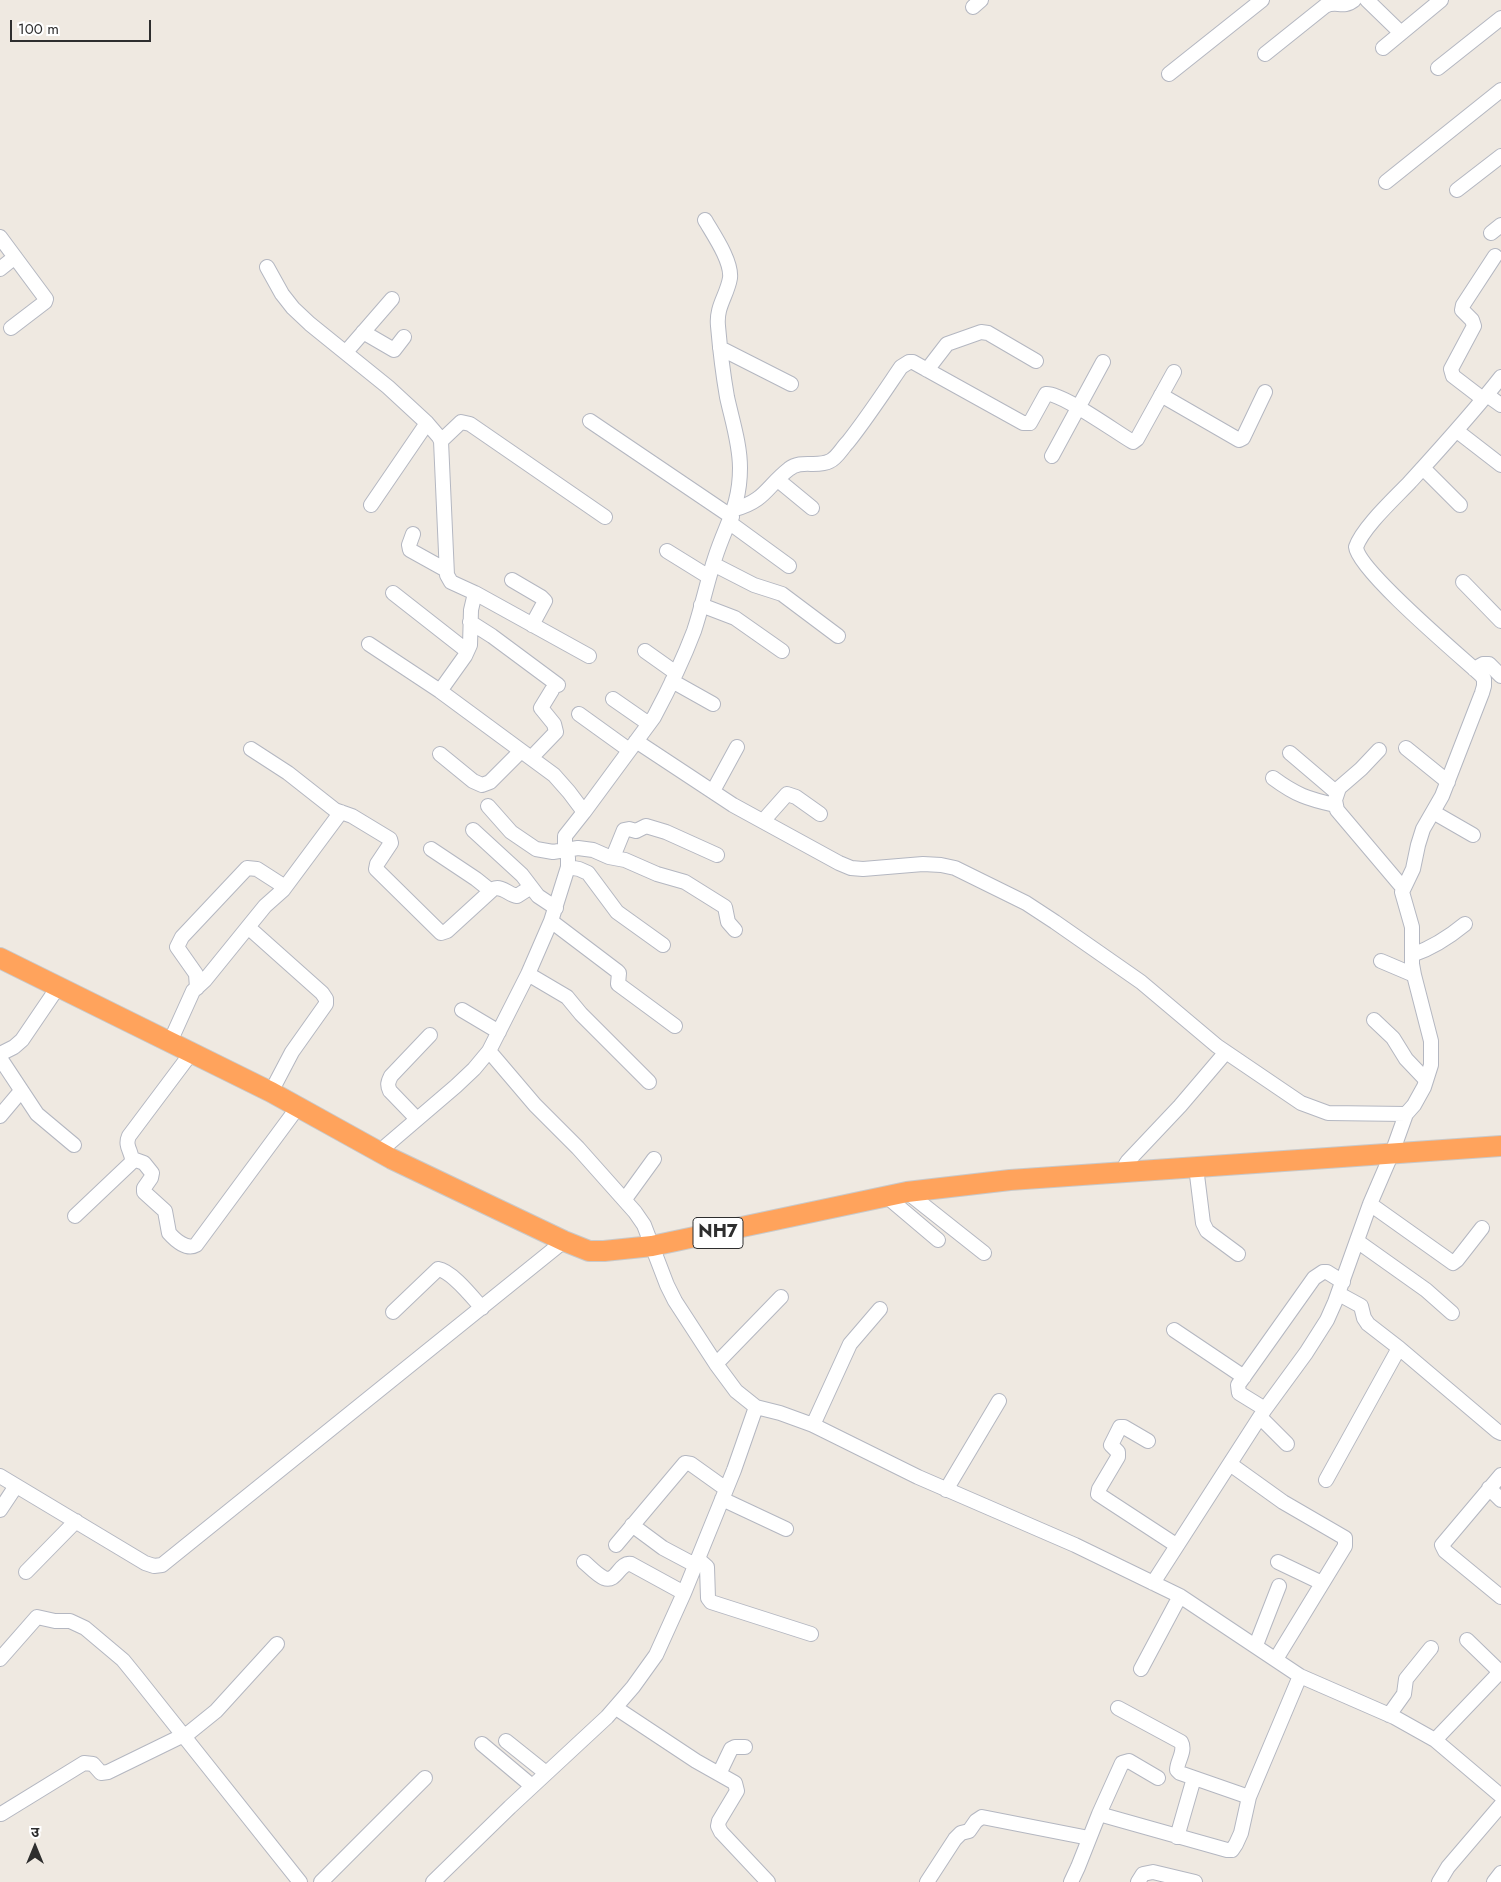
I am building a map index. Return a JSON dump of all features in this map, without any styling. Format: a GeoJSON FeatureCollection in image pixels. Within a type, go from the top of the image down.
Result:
{"type":"FeatureCollection","features":[{"type":"Feature","properties":{"kind":"highway","name":"NH7"},"geometry":{"type":"LineString","coordinates":[[0,958],[271,1092],[380,1152],[564,1241],[589,1251],[652,1246],[907,1192],[1010,1180],[1126,1168],[1196,1167],[1501,1146]]}},
{"type":"Feature","properties":{"kind":"street"},"geometry":{"type":"LineString","coordinates":[[1169,74],[1262,0]]}},
{"type":"Feature","properties":{"kind":"street"},"geometry":{"type":"LineString","coordinates":[[1264,54],[1330,3],[1346,5],[1354,0]]}},
{"type":"Feature","properties":{"kind":"street"},"geometry":{"type":"LineString","coordinates":[[1368,0],[1401,33]]}},
{"type":"Feature","properties":{"kind":"street"},"geometry":{"type":"LineString","coordinates":[[1383,48],[1441,0]]}},
{"type":"Feature","properties":{"kind":"street"},"geometry":{"type":"LineString","coordinates":[[1438,68],[1501,18]]}},
{"type":"Feature","properties":{"kind":"street"},"geometry":{"type":"LineString","coordinates":[[1386,182],[1501,90]]}},
{"type":"Feature","properties":{"kind":"street"},"geometry":{"type":"LineString","coordinates":[[1457,190],[1501,156]]}},
{"type":"Feature","properties":{"kind":"street"},"geometry":{"type":"LineString","coordinates":[[380,1152],[474,1069],[489,1051],[528,974],[553,915],[568,867],[564,844],[568,831],[649,724],[674,677],[694,631],[711,570],[732,516],[739,486],[739,450],[720,348],[718,314],[728,284],[729,273],[724,254],[705,220]]}},
{"type":"Feature","properties":{"kind":"street"},"geometry":{"type":"LineString","coordinates":[[0,237],[45,297],[46,301],[11,328]]}},
{"type":"Feature","properties":{"kind":"street"},"geometry":{"type":"LineString","coordinates":[[1495,256],[1463,305],[1462,310],[1472,320],[1474,326],[1451,369],[1453,376],[1501,405]]}},
{"type":"Feature","properties":{"kind":"street"},"geometry":{"type":"LineString","coordinates":[[0,269],[15,257]]}},
{"type":"Feature","properties":{"kind":"street"},"geometry":{"type":"LineString","coordinates":[[267,267],[292,308],[388,387],[427,423],[441,441],[448,580],[589,656]]}},
{"type":"Feature","properties":{"kind":"street"},"geometry":{"type":"LineString","coordinates":[[346,352],[392,299]]}},
{"type":"Feature","properties":{"kind":"street"},"geometry":{"type":"LineString","coordinates":[[363,332],[394,350],[404,338]]}},
{"type":"Feature","properties":{"kind":"street"},"geometry":{"type":"LineString","coordinates":[[928,370],[947,344],[981,332],[988,333],[1036,361]]}},
{"type":"Feature","properties":{"kind":"street"},"geometry":{"type":"LineString","coordinates":[[720,348],[790,384]]}},
{"type":"Feature","properties":{"kind":"street"},"geometry":{"type":"LineString","coordinates":[[732,516],[754,502],[794,466],[826,463],[834,458],[868,416],[904,364],[913,362],[1023,423],[1030,422],[1048,393],[1078,408],[1134,442],[1174,372]]}},
{"type":"Feature","properties":{"kind":"street"},"geometry":{"type":"LineString","coordinates":[[1052,456],[1103,362]]}},
{"type":"Feature","properties":{"kind":"street"},"geometry":{"type":"LineString","coordinates":[[1152,1583],[1262,1413],[1306,1353],[1327,1320],[1341,1288],[1370,1204],[1406,1114],[1420,1096],[1431,1064],[1431,1041],[1414,975],[1412,927],[1402,895],[1403,888],[1411,876],[1423,829],[1448,782],[1484,686],[1484,679],[1417,618],[1377,577],[1356,552],[1356,547],[1362,537],[1457,430],[1501,377]]}},
{"type":"Feature","properties":{"kind":"street"},"geometry":{"type":"LineString","coordinates":[[1161,395],[1239,440],[1243,438],[1265,392]]}},
{"type":"Feature","properties":{"kind":"street"},"geometry":{"type":"LineString","coordinates":[[590,421],[732,516],[789,566]]}},
{"type":"Feature","properties":{"kind":"street"},"geometry":{"type":"LineString","coordinates":[[441,441],[461,422],[470,424],[605,516]]}},
{"type":"Feature","properties":{"kind":"street"},"geometry":{"type":"LineString","coordinates":[[371,505],[427,423]]}},
{"type":"Feature","properties":{"kind":"street"},"geometry":{"type":"LineString","coordinates":[[1457,430],[1501,465]]}},
{"type":"Feature","properties":{"kind":"street"},"geometry":{"type":"LineString","coordinates":[[1423,468],[1460,505]]}},
{"type":"Feature","properties":{"kind":"street"},"geometry":{"type":"LineString","coordinates":[[778,480],[812,508]]}},
{"type":"Feature","properties":{"kind":"street"},"geometry":{"type":"LineString","coordinates":[[413,534],[409,545],[410,550],[446,570]]}},
{"type":"Feature","properties":{"kind":"street"},"geometry":{"type":"LineString","coordinates":[[667,551],[711,570],[782,594],[838,636]]}},
{"type":"Feature","properties":{"kind":"street"},"geometry":{"type":"LineString","coordinates":[[512,580],[542,597],[545,601],[532,625]]}},
{"type":"Feature","properties":{"kind":"street"},"geometry":{"type":"LineString","coordinates":[[1463,582],[1501,621]]}},
{"type":"Feature","properties":{"kind":"street"},"geometry":{"type":"LineString","coordinates":[[393,593],[467,651]]}},
{"type":"Feature","properties":{"kind":"street"},"geometry":{"type":"LineString","coordinates":[[440,692],[470,645],[470,622],[475,593]]}},
{"type":"Feature","properties":{"kind":"street"},"geometry":{"type":"LineString","coordinates":[[701,605],[735,618],[782,651]]}},
{"type":"Feature","properties":{"kind":"street"},"geometry":{"type":"LineString","coordinates":[[440,754],[473,781],[482,785],[490,782],[556,732],[554,724],[541,708],[555,688],[492,636],[470,622]]}},
{"type":"Feature","properties":{"kind":"street"},"geometry":{"type":"LineString","coordinates":[[370,644],[554,775],[584,812]]}},
{"type":"Feature","properties":{"kind":"street"},"geometry":{"type":"LineString","coordinates":[[645,651],[674,677],[713,704]]}},
{"type":"Feature","properties":{"kind":"street"},"geometry":{"type":"LineString","coordinates":[[1474,669],[1483,664],[1489,664],[1501,676]]}},
{"type":"Feature","properties":{"kind":"street"},"geometry":{"type":"LineString","coordinates":[[613,699],[649,724]]}},
{"type":"Feature","properties":{"kind":"street"},"geometry":{"type":"LineString","coordinates":[[579,714],[839,863],[851,868],[863,869],[941,864],[970,875],[1026,903],[1141,982],[1192,1026],[1226,1052],[1293,1098],[1314,1109],[1337,1114],[1406,1114]]}},
{"type":"Feature","properties":{"kind":"street"},"geometry":{"type":"LineString","coordinates":[[713,791],[737,747]]}},
{"type":"Feature","properties":{"kind":"street"},"geometry":{"type":"LineString","coordinates":[[1406,748],[1448,782]]}},
{"type":"Feature","properties":{"kind":"street"},"geometry":{"type":"LineString","coordinates":[[252,749],[288,773],[333,808],[352,816],[390,839],[391,842],[377,864],[376,869],[440,933],[447,931],[496,888],[517,896],[531,887]]}},
{"type":"Feature","properties":{"kind":"street"},"geometry":{"type":"LineString","coordinates":[[1379,750],[1339,788],[1336,799],[1337,810],[1403,888]]}},
{"type":"Feature","properties":{"kind":"street"},"geometry":{"type":"LineString","coordinates":[[1290,753],[1336,799]]}},
{"type":"Feature","properties":{"kind":"street"},"geometry":{"type":"LineString","coordinates":[[1273,778],[1302,797],[1336,799]]}},
{"type":"Feature","properties":{"kind":"street"},"geometry":{"type":"LineString","coordinates":[[763,821],[787,794],[820,814]]}},
{"type":"Feature","properties":{"kind":"street"},"geometry":{"type":"LineString","coordinates":[[488,806],[511,832],[527,844],[545,851],[585,848],[612,858],[625,860],[697,888],[725,907],[728,922],[735,930]]}},
{"type":"Feature","properties":{"kind":"street"},"geometry":{"type":"LineString","coordinates":[[170,1042],[193,991],[265,906],[285,887],[341,812]]}},
{"type":"Feature","properties":{"kind":"street"},"geometry":{"type":"LineString","coordinates":[[1433,812],[1473,834]]}},
{"type":"Feature","properties":{"kind":"street"},"geometry":{"type":"LineString","coordinates":[[612,858],[624,830],[636,831],[646,826],[666,832],[717,855]]}},
{"type":"Feature","properties":{"kind":"street"},"geometry":{"type":"LineString","coordinates":[[473,830],[522,875],[553,915],[617,971],[619,974],[618,984],[675,1026]]}},
{"type":"Feature","properties":{"kind":"street"},"geometry":{"type":"LineString","coordinates":[[431,849],[491,891]]}},
{"type":"Feature","properties":{"kind":"street"},"geometry":{"type":"LineString","coordinates":[[568,867],[588,873],[617,912],[663,945]]}},
{"type":"Feature","properties":{"kind":"street"},"geometry":{"type":"LineString","coordinates":[[197,988],[196,974],[177,947],[182,937],[246,868],[258,869],[285,887]]}},
{"type":"Feature","properties":{"kind":"street"},"geometry":{"type":"LineString","coordinates":[[1412,955],[1446,939],[1465,924]]}},
{"type":"Feature","properties":{"kind":"street"},"geometry":{"type":"LineString","coordinates":[[248,927],[322,992],[326,999],[326,1004],[286,1062],[271,1092]]}},
{"type":"Feature","properties":{"kind":"street"},"geometry":{"type":"LineString","coordinates":[[1381,961],[1414,975]]}},
{"type":"Feature","properties":{"kind":"street"},"geometry":{"type":"LineString","coordinates":[[528,974],[566,997],[649,1082]]}},
{"type":"Feature","properties":{"kind":"street"},"geometry":{"type":"LineString","coordinates":[[58,986],[22,1040],[0,1056],[40,1118],[74,1145]]}},
{"type":"Feature","properties":{"kind":"street"},"geometry":{"type":"LineString","coordinates":[[462,1010],[499,1032]]}},
{"type":"Feature","properties":{"kind":"street"},"geometry":{"type":"LineString","coordinates":[[1374,1020],[1393,1038],[1406,1060],[1426,1080]]}},
{"type":"Feature","properties":{"kind":"street"},"geometry":{"type":"LineString","coordinates":[[417,1119],[390,1091],[388,1081],[430,1035]]}},
{"type":"Feature","properties":{"kind":"street"},"geometry":{"type":"LineString","coordinates":[[489,1051],[535,1105],[625,1199],[644,1226],[675,1301],[716,1364],[736,1390],[756,1407],[780,1413],[813,1425],[946,1490],[1075,1545],[1180,1596],[1300,1676],[1388,1715],[1435,1740],[1501,1796]]}},
{"type":"Feature","properties":{"kind":"street"},"geometry":{"type":"LineString","coordinates":[[75,1216],[132,1162],[127,1144],[129,1136],[192,1052]]}},
{"type":"Feature","properties":{"kind":"street"},"geometry":{"type":"LineString","coordinates":[[1126,1168],[1226,1052]]}},
{"type":"Feature","properties":{"kind":"street"},"geometry":{"type":"LineString","coordinates":[[0,1116],[21,1091]]}},
{"type":"Feature","properties":{"kind":"street"},"geometry":{"type":"LineString","coordinates":[[132,1159],[147,1165],[152,1173],[152,1178],[144,1188],[144,1192],[165,1211],[170,1234],[188,1247],[195,1247],[298,1107]]}},
{"type":"Feature","properties":{"kind":"street"},"geometry":{"type":"LineString","coordinates":[[625,1199],[654,1159]]}},
{"type":"Feature","properties":{"kind":"street"},"geometry":{"type":"LineString","coordinates":[[1196,1167],[1203,1223],[1207,1231],[1238,1254]]}},
{"type":"Feature","properties":{"kind":"street"},"geometry":{"type":"LineString","coordinates":[[907,1192],[984,1253]]}},
{"type":"Feature","properties":{"kind":"street"},"geometry":{"type":"LineString","coordinates":[[886,1196],[938,1240]]}},
{"type":"Feature","properties":{"kind":"street"},"geometry":{"type":"LineString","coordinates":[[1370,1204],[1453,1263],[1482,1228]]}},
{"type":"Feature","properties":{"kind":"street"},"geometry":{"type":"LineString","coordinates":[[0,1476],[146,1563],[154,1566],[162,1565],[564,1241]]}},
{"type":"Feature","properties":{"kind":"street"},"geometry":{"type":"LineString","coordinates":[[1357,1241],[1426,1290],[1452,1313]]}},
{"type":"Feature","properties":{"kind":"street"},"geometry":{"type":"LineString","coordinates":[[392,1312],[438,1269],[445,1271],[482,1308]]}},
{"type":"Feature","properties":{"kind":"street"},"geometry":{"type":"LineString","coordinates":[[1287,1444],[1262,1413],[1239,1393],[1238,1385],[1318,1274],[1327,1272],[1361,1306],[1364,1318],[1368,1324],[1497,1431],[1501,1432]]}},
{"type":"Feature","properties":{"kind":"street"},"geometry":{"type":"LineString","coordinates":[[716,1364],[781,1298]]}},
{"type":"Feature","properties":{"kind":"street"},"geometry":{"type":"LineString","coordinates":[[813,1425],[850,1344],[880,1309]]}},
{"type":"Feature","properties":{"kind":"street"},"geometry":{"type":"LineString","coordinates":[[1174,1330],[1244,1377]]}},
{"type":"Feature","properties":{"kind":"street"},"geometry":{"type":"LineString","coordinates":[[1326,1480],[1399,1348]]}},
{"type":"Feature","properties":{"kind":"street"},"geometry":{"type":"LineString","coordinates":[[946,1490],[999,1401]]}},
{"type":"Feature","properties":{"kind":"street"},"geometry":{"type":"LineString","coordinates":[[433,1882],[616,1708],[656,1655],[697,1562],[756,1407]]}},
{"type":"Feature","properties":{"kind":"street"},"geometry":{"type":"LineString","coordinates":[[1148,1441],[1124,1427],[1120,1427],[1111,1445],[1119,1454],[1098,1494],[1176,1545]]}},
{"type":"Feature","properties":{"kind":"street"},"geometry":{"type":"LineString","coordinates":[[616,1545],[685,1463],[692,1464],[724,1494],[786,1529]]}},
{"type":"Feature","properties":{"kind":"street"},"geometry":{"type":"LineString","coordinates":[[1230,1464],[1283,1502],[1345,1538],[1345,1546],[1276,1660]]}},
{"type":"Feature","properties":{"kind":"street"},"geometry":{"type":"LineString","coordinates":[[1501,1476],[1442,1545],[1445,1551],[1501,1596]]}},
{"type":"Feature","properties":{"kind":"street"},"geometry":{"type":"LineString","coordinates":[[0,1510],[16,1486]]}},
{"type":"Feature","properties":{"kind":"street"},"geometry":{"type":"LineString","coordinates":[[1489,1488],[1501,1500]]}},
{"type":"Feature","properties":{"kind":"street"},"geometry":{"type":"LineString","coordinates":[[26,1572],[76,1522]]}},
{"type":"Feature","properties":{"kind":"street"},"geometry":{"type":"LineString","coordinates":[[632,1525],[663,1548],[707,1567],[708,1598],[711,1602],[811,1634]]}},
{"type":"Feature","properties":{"kind":"street"},"geometry":{"type":"LineString","coordinates":[[584,1562],[607,1579],[612,1578],[624,1565],[631,1564],[684,1594]]}},
{"type":"Feature","properties":{"kind":"street"},"geometry":{"type":"LineString","coordinates":[[1278,1562],[1322,1583]]}},
{"type":"Feature","properties":{"kind":"street"},"geometry":{"type":"LineString","coordinates":[[1256,1646],[1279,1586]]}},
{"type":"Feature","properties":{"kind":"street"},"geometry":{"type":"LineString","coordinates":[[1141,1669],[1180,1596]]}},
{"type":"Feature","properties":{"kind":"street"},"geometry":{"type":"LineString","coordinates":[[0,1659],[37,1617],[70,1621],[96,1636],[122,1660],[300,1882]]}},
{"type":"Feature","properties":{"kind":"street"},"geometry":{"type":"LineString","coordinates":[[1435,1740],[1500,1673],[1467,1640]]}},
{"type":"Feature","properties":{"kind":"street"},"geometry":{"type":"LineString","coordinates":[[1,1814],[84,1763],[93,1764],[101,1773],[108,1772],[183,1736],[216,1711],[277,1644]]}},
{"type":"Feature","properties":{"kind":"street"},"geometry":{"type":"LineString","coordinates":[[1388,1715],[1404,1694],[1406,1679],[1431,1648]]}},
{"type":"Feature","properties":{"kind":"street"},"geometry":{"type":"LineString","coordinates":[[1099,1814],[1177,1837],[1232,1850],[1241,1832],[1249,1798],[1300,1676]]}},
{"type":"Feature","properties":{"kind":"street"},"geometry":{"type":"LineString","coordinates":[[616,1708],[735,1783],[737,1791],[719,1821],[718,1826],[721,1832],[768,1882]]}},
{"type":"Feature","properties":{"kind":"street"},"geometry":{"type":"LineString","coordinates":[[1118,1708],[1181,1742],[1183,1748],[1177,1770],[1249,1798]]}},
{"type":"Feature","properties":{"kind":"street"},"geometry":{"type":"LineString","coordinates":[[506,1741],[546,1773]]}},
{"type":"Feature","properties":{"kind":"street"},"geometry":{"type":"LineString","coordinates":[[482,1744],[532,1786]]}},
{"type":"Feature","properties":{"kind":"street"},"geometry":{"type":"LineString","coordinates":[[719,1774],[732,1749],[735,1747],[745,1747]]}},
{"type":"Feature","properties":{"kind":"street"},"geometry":{"type":"LineString","coordinates":[[1071,1882],[1122,1763],[1129,1761],[1158,1778]]}},
{"type":"Feature","properties":{"kind":"street"},"geometry":{"type":"LineString","coordinates":[[321,1882],[425,1778]]}},
{"type":"Feature","properties":{"kind":"street"},"geometry":{"type":"LineString","coordinates":[[1177,1837],[1194,1778]]}},
{"type":"Feature","properties":{"kind":"street"},"geometry":{"type":"LineString","coordinates":[[1439,1882],[1448,1867],[1501,1805]]}},
{"type":"Feature","properties":{"kind":"street"},"geometry":{"type":"LineString","coordinates":[[927,1882],[955,1839],[961,1834],[970,1832],[976,1821],[982,1817],[1089,1838]]}},
{"type":"Feature","properties":{"kind":"street"},"geometry":{"type":"LineString","coordinates":[[1138,1882],[1143,1874],[1153,1872],[1195,1882]]}},
{"type":"Feature","properties":{"kind":"street"},"geometry":{"type":"LineString","coordinates":[[1494,1882],[1501,1873]]}}]}
